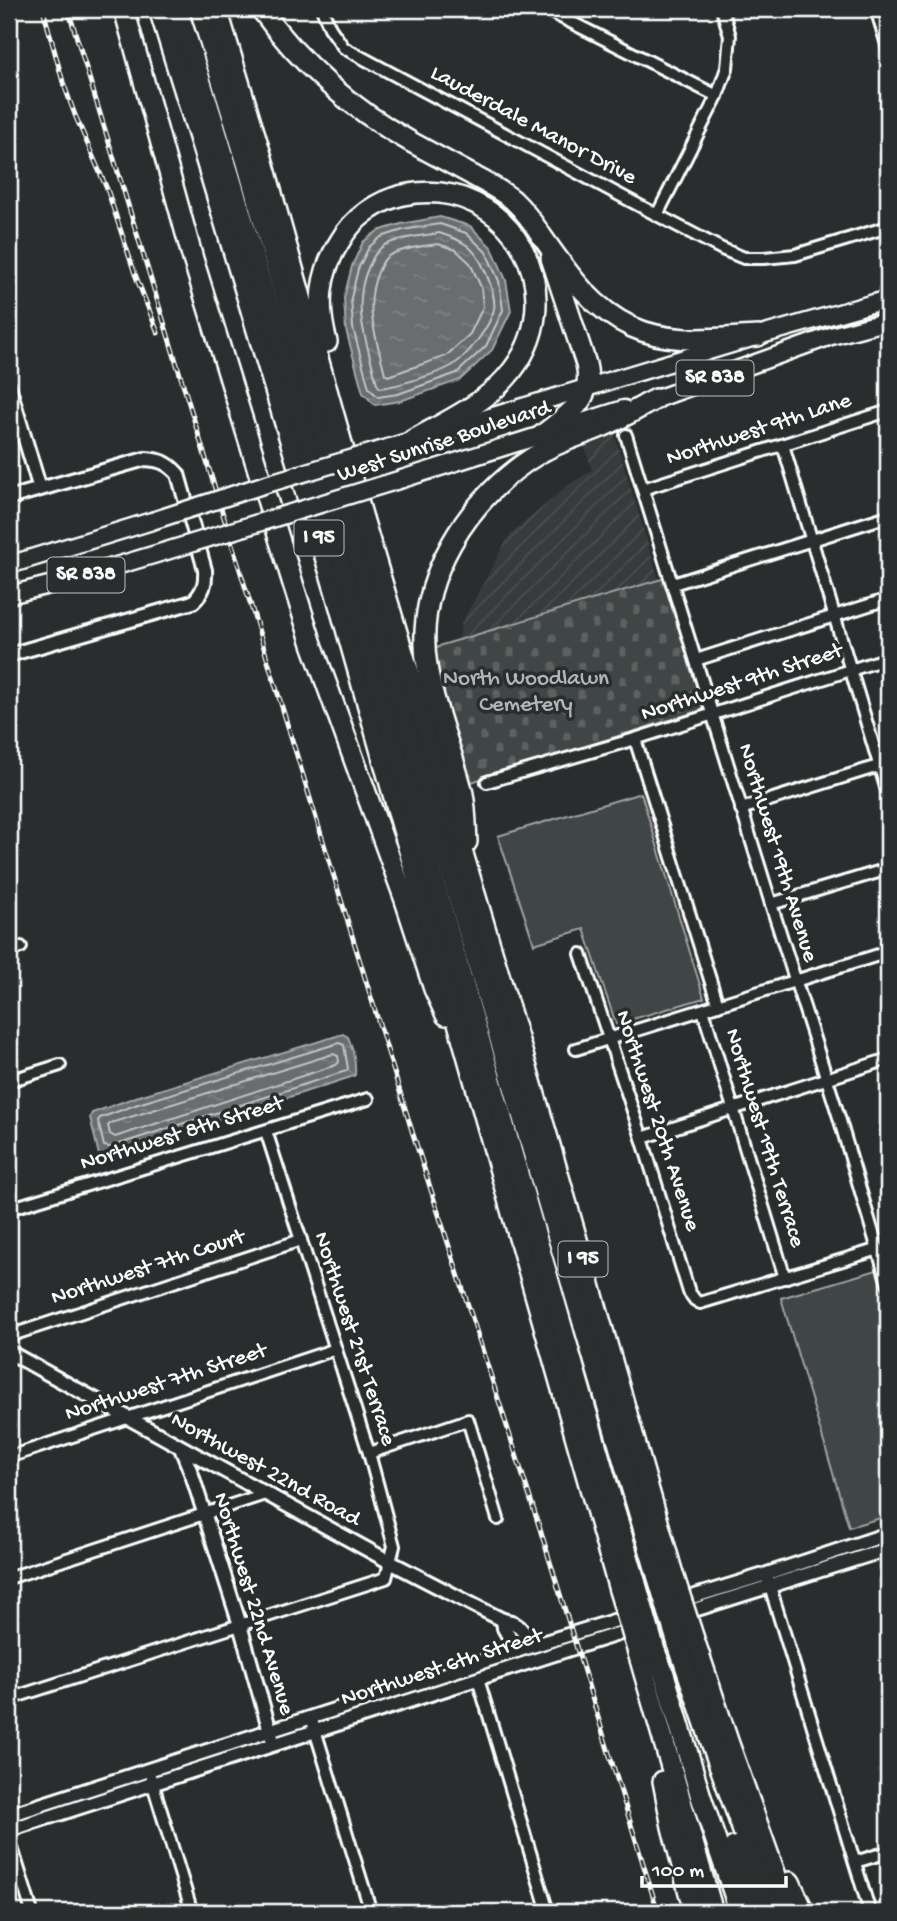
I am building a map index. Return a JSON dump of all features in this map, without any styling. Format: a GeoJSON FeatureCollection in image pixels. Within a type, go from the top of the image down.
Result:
{"type":"FeatureCollection","features":[{"type":"Feature","properties":{"kind":"highway"},"geometry":{"type":"LineString","coordinates":[[124,9],[176,200],[312,644],[434,989],[471,1070]]}},
{"type":"Feature","properties":{"kind":"highway","name":"I 95"},"geometry":{"type":"LineString","coordinates":[[159,9],[335,590],[471,1070],[628,1587],[713,1912]]}},
{"type":"Feature","properties":{"kind":"highway"},"geometry":{"type":"LineString","coordinates":[[177,9],[390,719],[537,1244],[628,1587]]}},
{"type":"Feature","properties":{"kind":"highway"},"geometry":{"type":"LineString","coordinates":[[200,9],[534,1152],[665,1576]]}},
{"type":"Feature","properties":{"kind":"highway","name":"I 95"},"geometry":{"type":"LineString","coordinates":[[217,9],[362,515],[534,1094],[665,1576],[686,1642],[752,1806],[789,1912]]}},
{"type":"Feature","properties":{"kind":"highway"},"geometry":{"type":"LineString","coordinates":[[261,9],[307,64],[346,99],[384,127],[502,192],[521,209],[584,293],[602,310],[635,328],[658,336],[678,339],[758,336]]}},
{"type":"Feature","properties":{"kind":"highway"},"geometry":{"type":"LineString","coordinates":[[362,515],[352,433],[321,320],[323,280],[341,238],[365,213],[397,197],[419,193],[446,194],[485,209],[516,237],[533,274],[537,298],[535,321],[525,351],[513,370],[498,386],[475,404],[413,440]]}},
{"type":"Feature","properties":{"kind":"highway"},"geometry":{"type":"LineString","coordinates":[[542,435],[572,411],[583,397],[588,374],[543,237]]}},
{"type":"Feature","properties":{"kind":"highway"},"geometry":{"type":"LineString","coordinates":[[471,885],[463,796],[426,659],[427,618],[439,571],[448,550],[473,510],[518,467],[548,448],[600,428],[656,399]]}},
{"type":"Feature","properties":{"kind":"highway"},"geometry":{"type":"LineString","coordinates":[[686,1642],[688,1676],[700,1735],[756,1912]]}},
{"type":"Feature","properties":{"kind":"highway"},"geometry":{"type":"LineString","coordinates":[[647,1654],[672,1827],[694,1912]]}},
{"type":"Feature","properties":{"kind":"highway"},"geometry":{"type":"LineString","coordinates":[[647,1654],[659,1675],[729,1912]]}},
{"type":"Feature","properties":{"kind":"highway"},"geometry":{"type":"LineString","coordinates":[[647,1654],[664,1674],[712,1833],[740,1912]]}},
{"type":"Feature","properties":{"kind":"highway"},"geometry":{"type":"LineString","coordinates":[[688,1676],[772,1912]]}},
{"type":"Feature","properties":{"kind":"highway"},"geometry":{"type":"LineString","coordinates":[[752,1806],[804,1912]]}},
{"type":"Feature","properties":{"kind":"main road","name":"West Sunrise Boulevard"},"geometry":{"type":"LineString","coordinates":[[9,565],[263,485],[888,299]]}},
{"type":"Feature","properties":{"kind":"main road","name":"West Sunrise Boulevard"},"geometry":{"type":"LineString","coordinates":[[9,595],[273,520],[656,399],[831,336],[888,321]]}},
{"type":"Feature","properties":{"kind":"street","name":"Lauderdale Manor Drive"},"geometry":{"type":"LineString","coordinates":[[322,9],[330,28],[344,48],[657,215],[744,258],[794,255],[888,227]]}},
{"type":"Feature","properties":{"kind":"street"},"geometry":{"type":"LineString","coordinates":[[545,9],[717,96]]}},
{"type":"Feature","properties":{"kind":"street"},"geometry":{"type":"LineString","coordinates":[[657,215],[717,96],[727,68],[730,36],[722,9]]}},
{"type":"Feature","properties":{"kind":"street"},"geometry":{"type":"LineString","coordinates":[[876,9],[888,48]]}},
{"type":"Feature","properties":{"kind":"street"},"geometry":{"type":"LineString","coordinates":[[9,386],[40,489]]}},
{"type":"Feature","properties":{"kind":"street","name":"Northwest 9th Lane"},"geometry":{"type":"LineString","coordinates":[[643,489],[888,411]]}},
{"type":"Feature","properties":{"kind":"street","name":"Northwest 19th Avenue"},"geometry":{"type":"LineString","coordinates":[[626,435],[888,1284]]}},
{"type":"Feature","properties":{"kind":"street"},"geometry":{"type":"LineString","coordinates":[[783,445],[851,670],[884,764],[888,794]]}},
{"type":"Feature","properties":{"kind":"street"},"geometry":{"type":"LineString","coordinates":[[9,498],[145,459],[160,460],[169,464],[178,474],[206,582],[201,594],[193,601],[9,654]]}},
{"type":"Feature","properties":{"kind":"street"},"geometry":{"type":"LineString","coordinates":[[673,584],[888,516]]}},
{"type":"Feature","properties":{"kind":"street"},"geometry":{"type":"LineString","coordinates":[[696,660],[888,599]]}},
{"type":"Feature","properties":{"kind":"street","name":"Northwest 9th Street"},"geometry":{"type":"LineString","coordinates":[[487,782],[888,658]]}},
{"type":"Feature","properties":{"kind":"street","name":"Northwest 19th Terrace"},"geometry":{"type":"LineString","coordinates":[[635,738],[718,1005]]}},
{"type":"Feature","properties":{"kind":"street"},"geometry":{"type":"LineString","coordinates":[[741,809],[884,764]]}},
{"type":"Feature","properties":{"kind":"street"},"geometry":{"type":"LineString","coordinates":[[771,904],[888,869]]}},
{"type":"Feature","properties":{"kind":"street"},"geometry":{"type":"LineString","coordinates":[[9,951],[21,947]]}},
{"type":"Feature","properties":{"kind":"street"},"geometry":{"type":"LineString","coordinates":[[576,1049],[888,952]]}},
{"type":"Feature","properties":{"kind":"street","name":"Northwest 20th Avenue"},"geometry":{"type":"LineString","coordinates":[[581,954],[642,1138],[689,1292],[700,1303],[785,1278]]}},
{"type":"Feature","properties":{"kind":"street","name":"Northwest 19th Terrace"},"geometry":{"type":"LineString","coordinates":[[703,1010],[785,1278]]}},
{"type":"Feature","properties":{"kind":"street"},"geometry":{"type":"LineString","coordinates":[[642,1138],[888,1059]]}},
{"type":"Feature","properties":{"kind":"street"},"geometry":{"type":"LineString","coordinates":[[9,1081],[60,1065]]}},
{"type":"Feature","properties":{"kind":"street","name":"Northwest 8th Street"},"geometry":{"type":"LineString","coordinates":[[9,1209],[368,1099]]}},
{"type":"Feature","properties":{"kind":"street","name":"Northwest 21st Terrace"},"geometry":{"type":"LineString","coordinates":[[266,1131],[369,1452],[394,1546],[390,1562]]}},
{"type":"Feature","properties":{"kind":"street","name":"Northwest 7th Court"},"geometry":{"type":"LineString","coordinates":[[9,1336],[301,1240]]}},
{"type":"Feature","properties":{"kind":"street"},"geometry":{"type":"LineString","coordinates":[[785,1278],[879,1249]]}},
{"type":"Feature","properties":{"kind":"street","name":"Northwest 7th Street"},"geometry":{"type":"LineString","coordinates":[[9,1457],[336,1349]]}},
{"type":"Feature","properties":{"kind":"street","name":"Northwest 22nd Road"},"geometry":{"type":"LineString","coordinates":[[9,1352],[390,1562],[503,1620],[512,1622],[519,1626],[535,1645]]}},
{"type":"Feature","properties":{"kind":"street"},"geometry":{"type":"LineString","coordinates":[[369,1452],[468,1420],[498,1519]]}},
{"type":"Feature","properties":{"kind":"street","name":"Northwest 22nd Avenue"},"geometry":{"type":"LineString","coordinates":[[181,1448],[240,1625],[274,1745]]}},
{"type":"Feature","properties":{"kind":"street","name":"Northwest 22nd Avenue"},"geometry":{"type":"LineString","coordinates":[[192,1475],[198,1458]]}},
{"type":"Feature","properties":{"kind":"street"},"geometry":{"type":"LineString","coordinates":[[9,1578],[265,1494]]}},
{"type":"Feature","properties":{"kind":"street","name":"Northwest 6th Street"},"geometry":{"type":"LineString","coordinates":[[9,1829],[478,1679],[768,1580],[888,1534]]}},
{"type":"Feature","properties":{"kind":"street","name":"Northwest 6th Street"},"geometry":{"type":"LineString","coordinates":[[9,1815],[535,1645],[888,1549]]}},
{"type":"Feature","properties":{"kind":"street"},"geometry":{"type":"LineString","coordinates":[[9,1699],[386,1578],[390,1562]]}},
{"type":"Feature","properties":{"kind":"street"},"geometry":{"type":"LineString","coordinates":[[768,1580],[870,1912]]}},
{"type":"Feature","properties":{"kind":"street"},"geometry":{"type":"LineString","coordinates":[[503,1620],[504,1628],[517,1651]]}},
{"type":"Feature","properties":{"kind":"street"},"geometry":{"type":"LineString","coordinates":[[478,1679],[548,1912]]}},
{"type":"Feature","properties":{"kind":"street","name":"Northwest 22nd Avenue"},"geometry":{"type":"LineString","coordinates":[[311,1717],[371,1912]]}},
{"type":"Feature","properties":{"kind":"street"},"geometry":{"type":"LineString","coordinates":[[148,1770],[192,1912]]}},
{"type":"Feature","properties":{"kind":"street"},"geometry":{"type":"LineString","coordinates":[[9,1838],[32,1912]]}},
{"type":"Feature","properties":{"kind":"street"},"geometry":{"type":"LineString","coordinates":[[855,1862],[888,1853]]}},
{"type":"Feature","properties":{"kind":"shaded area"},"geometry":{"type":"Polygon","coordinates":[[[614,433],[659,580],[459,640],[461,624],[509,536],[567,486],[592,470],[584,444],[614,433]]]}},
{"type":"Feature","properties":{"kind":"green space","name":"North Woodlawn Cemetery"},"geometry":{"type":"Polygon","coordinates":[[[665,578],[705,709],[468,783],[434,650],[442,645],[665,578]]]}},
{"type":"Feature","properties":{"kind":"green space"},"geometry":{"type":"Polygon","coordinates":[[[641,793],[704,998],[616,1024],[584,929],[534,944],[498,836],[641,793]]]}},
{"type":"Feature","properties":{"kind":"green space"},"geometry":{"type":"Polygon","coordinates":[[[877,1270],[888,1308],[888,1516],[849,1527],[781,1298],[877,1270]]]}},
{"type":"Feature","properties":{"kind":"water"},"geometry":{"type":"Polygon","coordinates":[[[440,217],[470,226],[492,248],[506,280],[511,311],[492,350],[460,380],[400,401],[375,405],[363,393],[346,330],[344,298],[352,266],[363,242],[378,231],[440,217]]]}},
{"type":"Feature","properties":{"kind":"water"},"geometry":{"type":"Polygon","coordinates":[[[343,1034],[348,1037],[354,1056],[355,1075],[351,1077],[112,1154],[102,1157],[99,1155],[90,1117],[92,1113],[343,1034]]]}},
{"type":"Feature","properties":{"kind":"railway"},"geometry":{"type":"LineString","coordinates":[[43,9],[63,82],[107,189],[158,333]]}},
{"type":"Feature","properties":{"kind":"railway"},"geometry":{"type":"LineString","coordinates":[[68,9],[412,1131],[540,1529],[658,1912]]}}]}
